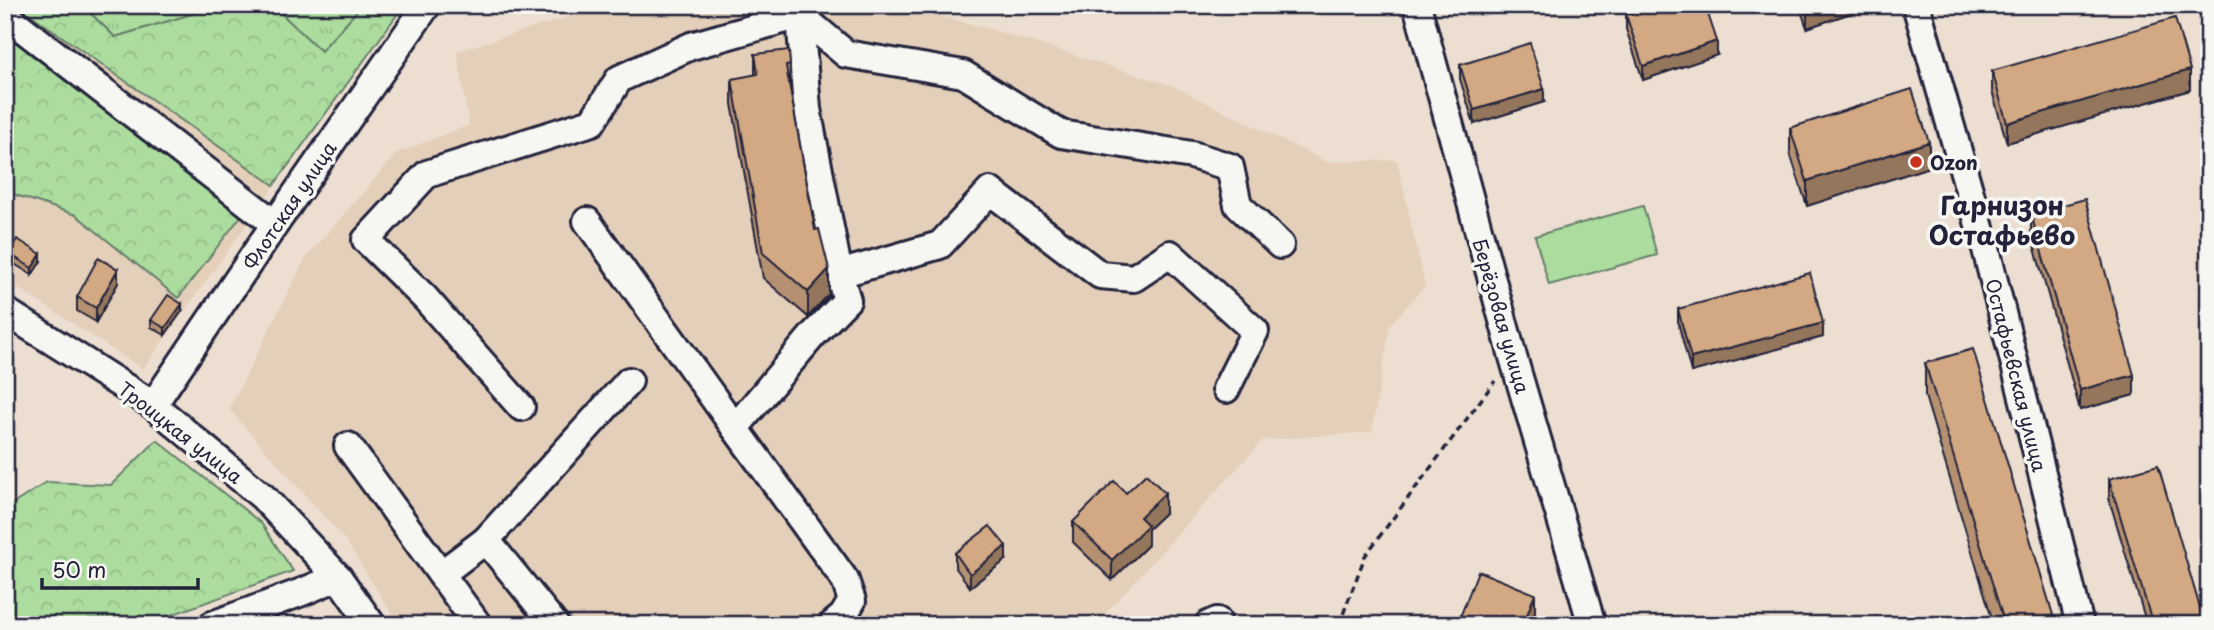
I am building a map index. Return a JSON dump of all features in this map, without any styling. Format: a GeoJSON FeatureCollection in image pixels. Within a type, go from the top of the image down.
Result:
{"type":"FeatureCollection","features":[{"type":"Feature","properties":{"kind":"street","name":"Флотская улица"},"geometry":{"type":"LineString","coordinates":[[153,405],[427,5]]}},
{"type":"Feature","properties":{"kind":"street","name":"Берёзовая улица"},"geometry":{"type":"LineString","coordinates":[[1417,5],[1513,357],[1592,625]]}},
{"type":"Feature","properties":{"kind":"street","name":"Остафьевская улица"},"geometry":{"type":"LineString","coordinates":[[1916,5],[1986,249],[2080,625]]}},
{"type":"Feature","properties":{"kind":"street"},"geometry":{"type":"LineString","coordinates":[[799,10],[846,54],[963,74],[1061,135],[1192,155],[1230,167],[1238,205],[1280,245]]}},
{"type":"Feature","properties":{"kind":"street"},"geometry":{"type":"LineString","coordinates":[[736,428],[813,335],[847,300],[839,274],[807,109],[799,10]]}},
{"type":"Feature","properties":{"kind":"street"},"geometry":{"type":"LineString","coordinates":[[521,407],[425,298],[366,240],[427,174],[592,122],[619,79],[691,46],[799,10]]}},
{"type":"Feature","properties":{"kind":"street"},"geometry":{"type":"LineString","coordinates":[[5,15],[275,224]]}},
{"type":"Feature","properties":{"kind":"street"},"geometry":{"type":"LineString","coordinates":[[839,274],[940,245],[990,191],[1100,275],[1134,278],[1170,254],[1255,331],[1226,388]]}},
{"type":"Feature","properties":{"kind":"street"},"geometry":{"type":"LineString","coordinates":[[587,221],[845,580],[852,601],[843,616],[832,625]]}},
{"type":"Feature","properties":{"kind":"street","name":"Троицкая улица"},"geometry":{"type":"LineString","coordinates":[[5,311],[153,405],[263,497],[338,577],[372,625]]}},
{"type":"Feature","properties":{"kind":"street"},"geometry":{"type":"LineString","coordinates":[[441,574],[486,540],[629,381]]}},
{"type":"Feature","properties":{"kind":"street"},"geometry":{"type":"LineString","coordinates":[[348,446],[478,625]]}},
{"type":"Feature","properties":{"kind":"street"},"geometry":{"type":"LineString","coordinates":[[486,540],[555,625]]}},
{"type":"Feature","properties":{"kind":"street"},"geometry":{"type":"LineString","coordinates":[[212,625],[338,577]]}},
{"type":"Feature","properties":{"kind":"path"},"geometry":{"type":"LineString","coordinates":[[1339,625],[1365,556],[1513,357]]}},
{"type":"Feature","properties":{"kind":"shaded area"},"geometry":{"type":"Polygon","coordinates":[[[5,5],[404,5],[143,369],[5,280],[5,5]]]}},
{"type":"Feature","properties":{"kind":"shaded area"},"geometry":{"type":"Polygon","coordinates":[[[608,5],[896,5],[987,28],[1173,86],[1327,162],[1397,160],[1425,286],[1390,325],[1372,432],[1263,440],[1095,625],[399,625],[346,541],[229,409],[305,259],[397,153],[469,125],[457,51],[608,5]]]}},
{"type":"Feature","properties":{"kind":"green space"},"geometry":{"type":"Polygon","coordinates":[[[17,5],[82,5],[115,37],[222,5],[272,5],[321,51],[362,5],[404,5],[274,185],[17,5]]]}},
{"type":"Feature","properties":{"kind":"green space"},"geometry":{"type":"Polygon","coordinates":[[[82,5],[222,5],[115,37],[82,5]]]}},
{"type":"Feature","properties":{"kind":"green space"},"geometry":{"type":"Polygon","coordinates":[[[272,5],[362,5],[321,51],[272,5]]]}},
{"type":"Feature","properties":{"kind":"green space"},"geometry":{"type":"Polygon","coordinates":[[[5,34],[241,216],[178,298],[76,215],[10,193],[5,198],[5,34]]]}},
{"type":"Feature","properties":{"kind":"green space"},"geometry":{"type":"Polygon","coordinates":[[[1643,206],[1657,255],[1549,285],[1535,236],[1643,206]]]}},
{"type":"Feature","properties":{"kind":"green space"},"geometry":{"type":"Polygon","coordinates":[[[157,440],[261,523],[293,571],[143,625],[5,625],[5,509],[47,482],[111,485],[157,440]]]}},
{"type":"Feature","properties":{"kind":"building"},"geometry":{"type":"Polygon","coordinates":[[[1655,5],[1705,5],[1717,41],[1643,66],[1626,15],[1655,5]]]}},
{"type":"Feature","properties":{"kind":"building"},"geometry":{"type":"Polygon","coordinates":[[[1804,5],[1833,5],[1807,14],[1804,5]]]}},
{"type":"Feature","properties":{"kind":"building"},"geometry":{"type":"Polygon","coordinates":[[[2175,18],[2190,70],[2007,123],[1992,71],[2175,18]]]}},
{"type":"Feature","properties":{"kind":"building"},"geometry":{"type":"Polygon","coordinates":[[[1530,43],[1544,89],[1474,110],[1460,65],[1530,43]]]}},
{"type":"Feature","properties":{"kind":"building"},"geometry":{"type":"Polygon","coordinates":[[[789,50],[790,65],[786,66],[815,230],[819,229],[829,269],[808,292],[763,253],[732,79],[758,74],[755,54],[789,50]]]}},
{"type":"Feature","properties":{"kind":"building"},"geometry":{"type":"Polygon","coordinates":[[[1912,89],[1929,142],[1807,181],[1790,128],[1912,89]]]}},
{"type":"Feature","properties":{"kind":"building"},"geometry":{"type":"Polygon","coordinates":[[[2085,199],[2134,375],[2080,390],[2031,214],[2085,199]]]}},
{"type":"Feature","properties":{"kind":"building"},"geometry":{"type":"Polygon","coordinates":[[[17,239],[41,254],[32,268],[8,253],[17,239]]]}},
{"type":"Feature","properties":{"kind":"building"},"geometry":{"type":"Polygon","coordinates":[[[98,258],[118,269],[96,308],[77,297],[98,258]]]}},
{"type":"Feature","properties":{"kind":"building"},"geometry":{"type":"Polygon","coordinates":[[[1810,273],[1823,323],[1691,358],[1678,309],[1810,273]]]}},
{"type":"Feature","properties":{"kind":"building"},"geometry":{"type":"Polygon","coordinates":[[[168,295],[182,304],[165,328],[151,320],[168,295]]]}},
{"type":"Feature","properties":{"kind":"building"},"geometry":{"type":"Polygon","coordinates":[[[1973,349],[2056,625],[2005,625],[1925,363],[1973,349]]]}},
{"type":"Feature","properties":{"kind":"building"},"geometry":{"type":"Polygon","coordinates":[[[2158,465],[2205,625],[2153,625],[2109,479],[2158,465]]]}},
{"type":"Feature","properties":{"kind":"building"},"geometry":{"type":"Polygon","coordinates":[[[1146,474],[1165,493],[1140,517],[1148,525],[1112,560],[1073,522],[1114,481],[1126,493],[1146,474]]]}},
{"type":"Feature","properties":{"kind":"building"},"geometry":{"type":"Polygon","coordinates":[[[990,526],[1006,546],[970,574],[955,553],[990,526]]]}},
{"type":"Feature","properties":{"kind":"building"},"geometry":{"type":"Polygon","coordinates":[[[1478,571],[1535,594],[1523,625],[1457,625],[1478,571]]]}},
{"type":"Feature","properties":{"kind":"place","name":"Ozon"},"geometry":{"type":"Point","coordinates":[1916,162]}},
{"type":"Feature","properties":{"kind":"district","name":"Гарнизон Остафьево"},"geometry":{"type":"Point","coordinates":[2002,218]}}]}
